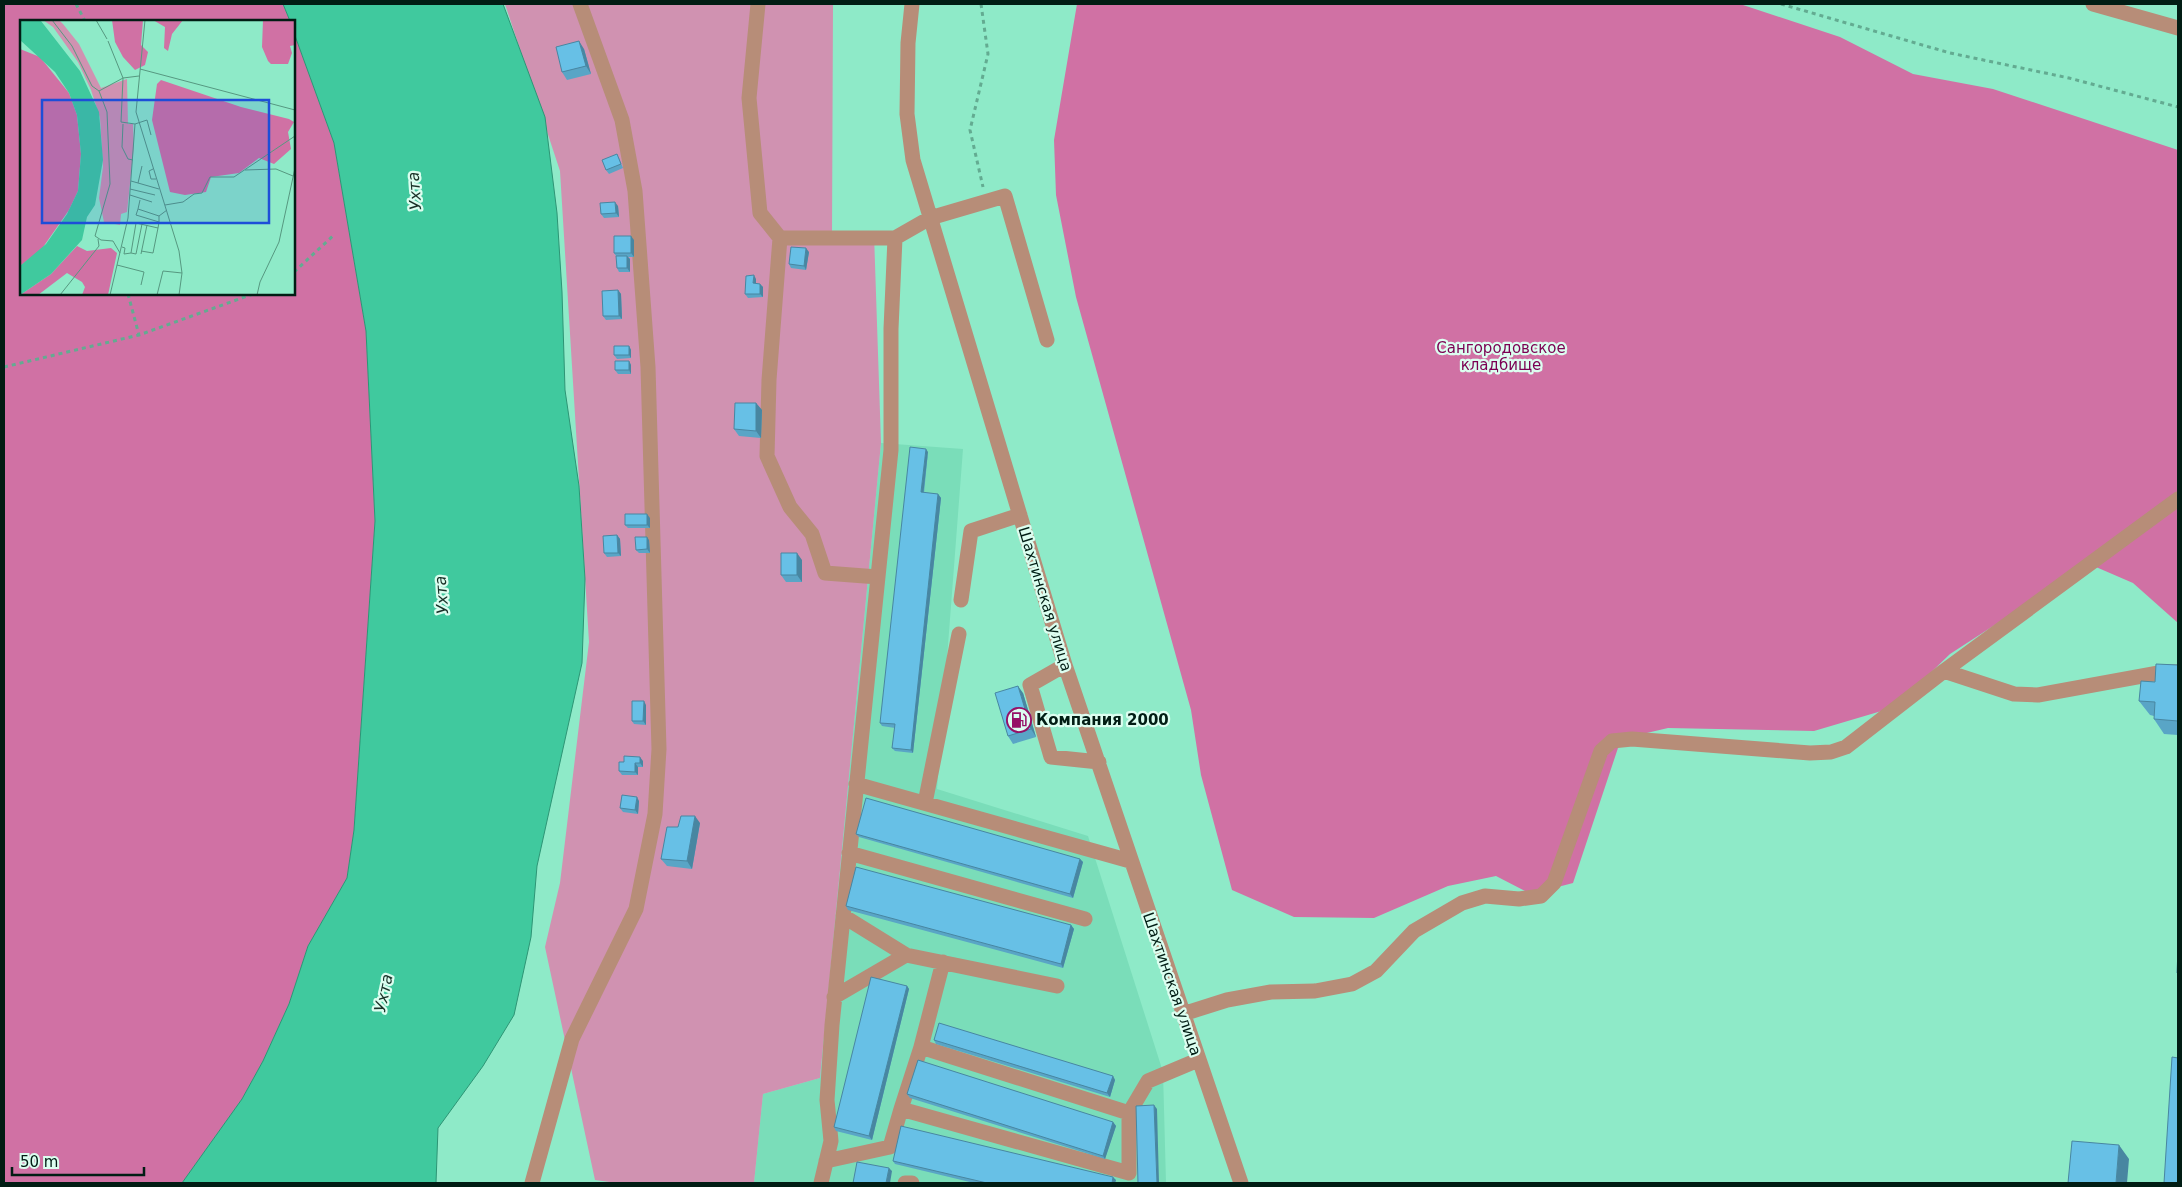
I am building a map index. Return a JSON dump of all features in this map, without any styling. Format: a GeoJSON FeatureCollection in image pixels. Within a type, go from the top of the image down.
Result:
{"type":"FeatureCollection","features":[{"type":"Feature","properties":{"kind":"street"},"geometry":{"type":"LineString","coordinates":[[532,1183],[572,1039],[636,909],[655,814],[659,749],[648,367],[635,191],[622,120],[580,4]]}},
{"type":"Feature","properties":{"kind":"street"},"geometry":{"type":"LineString","coordinates":[[758,4],[750,98],[760,213],[780,238],[769,380],[767,456],[790,507],[812,534],[825,573],[878,578]]}},
{"type":"Feature","properties":{"kind":"street","name":"Шахтинская улица"},"geometry":{"type":"LineString","coordinates":[[912,4],[908,43],[907,114],[913,160],[1065,665],[1099,762],[1130,861],[1241,1183]]}},
{"type":"Feature","properties":{"kind":"street"},"geometry":{"type":"LineString","coordinates":[[2093,4],[2178,28]]}},
{"type":"Feature","properties":{"kind":"street"},"geometry":{"type":"LineString","coordinates":[[780,238],[895,238],[930,218],[1005,196],[1047,340]]}},
{"type":"Feature","properties":{"kind":"street"},"geometry":{"type":"LineString","coordinates":[[821,1183],[831,1141],[827,1100],[834,997],[891,450],[891,329],[895,238]]}},
{"type":"Feature","properties":{"kind":"street"},"geometry":{"type":"LineString","coordinates":[[1182,1014],[1226,1000],[1271,992],[1315,991],[1352,984],[1376,971],[1414,930],[1462,903],[1485,896],[1520,899],[1541,896],[1554,882],[1601,751],[1612,741],[1632,739],[1810,753],[1831,752],[1846,746],[2178,498]]}},
{"type":"Feature","properties":{"kind":"street"},"geometry":{"type":"LineString","coordinates":[[961,600],[971,531],[1020,515]]}},
{"type":"Feature","properties":{"kind":"street"},"geometry":{"type":"LineString","coordinates":[[924,803],[959,634]]}},
{"type":"Feature","properties":{"kind":"street"},"geometry":{"type":"LineString","coordinates":[[1065,665],[1030,685],[1051,757],[1099,762]]}},
{"type":"Feature","properties":{"kind":"street"},"geometry":{"type":"LineString","coordinates":[[1944,671],[2014,694],[2038,695],[2164,672],[2178,672]]}},
{"type":"Feature","properties":{"kind":"street"},"geometry":{"type":"LineString","coordinates":[[856,784],[1130,861]]}},
{"type":"Feature","properties":{"kind":"street"},"geometry":{"type":"LineString","coordinates":[[849,853],[1085,919]]}},
{"type":"Feature","properties":{"kind":"street"},"geometry":{"type":"LineString","coordinates":[[843,916],[906,955],[1057,986]]}},
{"type":"Feature","properties":{"kind":"street"},"geometry":{"type":"LineString","coordinates":[[834,997],[906,955]]}},
{"type":"Feature","properties":{"kind":"street"},"geometry":{"type":"LineString","coordinates":[[826,1161],[890,1147],[921,1047],[944,962]]}},
{"type":"Feature","properties":{"kind":"street"},"geometry":{"type":"LineString","coordinates":[[921,1047],[1129,1113]]}},
{"type":"Feature","properties":{"kind":"street"},"geometry":{"type":"LineString","coordinates":[[901,1109],[1128,1178],[1129,1113],[1148,1081],[1198,1060]]}},
{"type":"Feature","properties":{"kind":"street"},"geometry":{"type":"LineString","coordinates":[[906,1183],[912,1183]]}},
{"type":"Feature","properties":{"kind":"path"},"geometry":{"type":"LineString","coordinates":[[76,4],[84,20]]}},
{"type":"Feature","properties":{"kind":"path"},"geometry":{"type":"LineString","coordinates":[[981,4],[988,54],[970,130],[986,202]]}},
{"type":"Feature","properties":{"kind":"path"},"geometry":{"type":"LineString","coordinates":[[1781,4],[1950,53],[2070,78],[2178,106]]}},
{"type":"Feature","properties":{"kind":"path"},"geometry":{"type":"LineString","coordinates":[[295,271],[335,234]]}},
{"type":"Feature","properties":{"kind":"path"},"geometry":{"type":"LineString","coordinates":[[128,295],[138,335]]}},
{"type":"Feature","properties":{"kind":"path"},"geometry":{"type":"LineString","coordinates":[[4,367],[138,335],[250,295]]}},
{"type":"Feature","properties":{"kind":"shaded area"},"geometry":{"type":"Polygon","coordinates":[[[505,4],[833,4],[832,234],[874,234],[881,443],[820,1078],[763,1094],[754,1183],[617,1183],[595,1180],[545,947],[560,883],[589,642],[560,171],[505,4]]]}},
{"type":"Feature","properties":{"kind":"shaded area"},"geometry":{"type":"Polygon","coordinates":[[[881,443],[963,449],[937,789],[1088,836],[1163,1072],[1166,1183],[754,1183],[763,1094],[820,1078],[881,443]]]}},
{"type":"Feature","properties":{"kind":"green space"},"geometry":{"type":"Polygon","coordinates":[[[4,4],[283,4],[290,20],[20,20],[20,295],[295,295],[295,36],[334,143],[366,331],[375,521],[354,830],[347,878],[308,946],[289,1004],[263,1061],[242,1099],[182,1183],[4,1183],[4,4]]]}},
{"type":"Feature","properties":{"kind":"green space","name":"Сангородовское кладбище"},"geometry":{"type":"Polygon","coordinates":[[[1077,4],[1740,4],[1840,37],[1913,74],[1993,89],[2178,150],[2178,623],[2133,583],[2089,564],[1950,654],[1895,707],[1814,731],[1668,728],[1621,739],[1573,883],[1531,894],[1496,876],[1448,886],[1374,918],[1294,917],[1232,890],[1201,775],[1191,710],[1076,297],[1056,195],[1054,140],[1077,4]]]}},
{"type":"Feature","properties":{"kind":"water","name":"Ухта"},"geometry":{"type":"Polygon","coordinates":[[[283,4],[503,4],[545,117],[557,213],[565,390],[579,486],[585,579],[582,663],[537,866],[531,937],[514,1015],[483,1066],[438,1128],[436,1183],[182,1183],[242,1099],[263,1061],[289,1004],[308,946],[347,878],[354,830],[375,521],[366,331],[334,143],[295,36],[295,20],[290,20],[283,4]]]}},
{"type":"Feature","properties":{"kind":"building"},"geometry":{"type":"Polygon","coordinates":[[[579,41],[586,66],[562,72],[556,47],[579,41]]]}},
{"type":"Feature","properties":{"kind":"building"},"geometry":{"type":"Polygon","coordinates":[[[617,154],[621,164],[606,170],[602,160],[617,154]]]}},
{"type":"Feature","properties":{"kind":"building"},"geometry":{"type":"Polygon","coordinates":[[[615,202],[616,213],[601,214],[600,203],[615,202]]]}},
{"type":"Feature","properties":{"kind":"building"},"geometry":{"type":"Polygon","coordinates":[[[614,236],[631,236],[631,253],[614,253],[614,236]]]}},
{"type":"Feature","properties":{"kind":"building"},"geometry":{"type":"Polygon","coordinates":[[[791,247],[806,248],[804,266],[789,264],[791,247]]]}},
{"type":"Feature","properties":{"kind":"building"},"geometry":{"type":"Polygon","coordinates":[[[616,256],[627,256],[627,268],[617,268],[616,256]]]}},
{"type":"Feature","properties":{"kind":"building"},"geometry":{"type":"Polygon","coordinates":[[[754,275],[753,283],[760,284],[760,294],[745,294],[746,276],[754,275]]]}},
{"type":"Feature","properties":{"kind":"building"},"geometry":{"type":"Polygon","coordinates":[[[618,290],[619,316],[603,316],[602,291],[618,290]]]}},
{"type":"Feature","properties":{"kind":"building"},"geometry":{"type":"Polygon","coordinates":[[[614,346],[629,346],[629,355],[614,355],[614,346]]]}},
{"type":"Feature","properties":{"kind":"building"},"geometry":{"type":"Polygon","coordinates":[[[615,361],[629,361],[629,370],[615,370],[615,361]]]}},
{"type":"Feature","properties":{"kind":"building"},"geometry":{"type":"Polygon","coordinates":[[[735,403],[756,403],[756,431],[734,429],[735,403]]]}},
{"type":"Feature","properties":{"kind":"building"},"geometry":{"type":"Polygon","coordinates":[[[910,447],[926,449],[921,492],[938,494],[911,750],[892,748],[895,724],[880,723],[910,447]]]}},
{"type":"Feature","properties":{"kind":"building"},"geometry":{"type":"Polygon","coordinates":[[[625,514],[647,514],[647,525],[625,525],[625,514]]]}},
{"type":"Feature","properties":{"kind":"building"},"geometry":{"type":"Polygon","coordinates":[[[617,535],[618,553],[604,553],[603,536],[617,535]]]}},
{"type":"Feature","properties":{"kind":"building"},"geometry":{"type":"Polygon","coordinates":[[[635,537],[647,537],[647,549],[636,550],[635,537]]]}},
{"type":"Feature","properties":{"kind":"building"},"geometry":{"type":"Polygon","coordinates":[[[781,553],[797,553],[797,575],[781,575],[781,553]]]}},
{"type":"Feature","properties":{"kind":"building"},"geometry":{"type":"Polygon","coordinates":[[[2156,664],[2178,665],[2178,721],[2154,719],[2155,702],[2139,701],[2141,681],[2155,682],[2156,664]]]}},
{"type":"Feature","properties":{"kind":"building"},"geometry":{"type":"Polygon","coordinates":[[[1018,686],[1031,729],[1008,736],[995,693],[1018,686]]]}},
{"type":"Feature","properties":{"kind":"building"},"geometry":{"type":"Polygon","coordinates":[[[632,701],[644,701],[643,721],[632,721],[632,701]]]}},
{"type":"Feature","properties":{"kind":"building"},"geometry":{"type":"Polygon","coordinates":[[[624,756],[640,757],[640,763],[635,763],[635,772],[619,771],[619,762],[624,762],[624,756]]]}},
{"type":"Feature","properties":{"kind":"building"},"geometry":{"type":"Polygon","coordinates":[[[622,795],[637,797],[635,810],[620,808],[622,795]]]}},
{"type":"Feature","properties":{"kind":"building"},"geometry":{"type":"Polygon","coordinates":[[[866,798],[1080,859],[1070,894],[856,834],[866,798]]]}},
{"type":"Feature","properties":{"kind":"building"},"geometry":{"type":"Polygon","coordinates":[[[681,816],[695,816],[687,861],[661,859],[667,827],[678,827],[681,816]]]}},
{"type":"Feature","properties":{"kind":"building"},"geometry":{"type":"Polygon","coordinates":[[[856,867],[1071,925],[1061,964],[846,906],[856,867]]]}},
{"type":"Feature","properties":{"kind":"building"},"geometry":{"type":"Polygon","coordinates":[[[871,977],[907,986],[869,1136],[834,1127],[871,977]]]}},
{"type":"Feature","properties":{"kind":"building"},"geometry":{"type":"Polygon","coordinates":[[[939,1023],[1113,1076],[1107,1093],[934,1040],[939,1023]]]}},
{"type":"Feature","properties":{"kind":"building"},"geometry":{"type":"Polygon","coordinates":[[[2172,1057],[2178,1058],[2178,1183],[2164,1183],[2172,1057]]]}},
{"type":"Feature","properties":{"kind":"building"},"geometry":{"type":"Polygon","coordinates":[[[918,1060],[1113,1122],[1103,1156],[907,1094],[918,1060]]]}},
{"type":"Feature","properties":{"kind":"building"},"geometry":{"type":"Polygon","coordinates":[[[1154,1105],[1157,1183],[1138,1183],[1136,1106],[1154,1105]]]}},
{"type":"Feature","properties":{"kind":"building"},"geometry":{"type":"Polygon","coordinates":[[[901,1126],[1113,1177],[1112,1183],[987,1183],[893,1161],[901,1126]]]}},
{"type":"Feature","properties":{"kind":"building"},"geometry":{"type":"Polygon","coordinates":[[[2072,1141],[2119,1145],[2116,1183],[2068,1183],[2072,1141]]]}},
{"type":"Feature","properties":{"kind":"building"},"geometry":{"type":"Polygon","coordinates":[[[857,1162],[889,1168],[886,1183],[853,1183],[857,1162]]]}},
{"type":"Feature","properties":{"kind":"place","name":"Компания 2000"},"geometry":{"type":"Point","coordinates":[1019,720]}}]}
